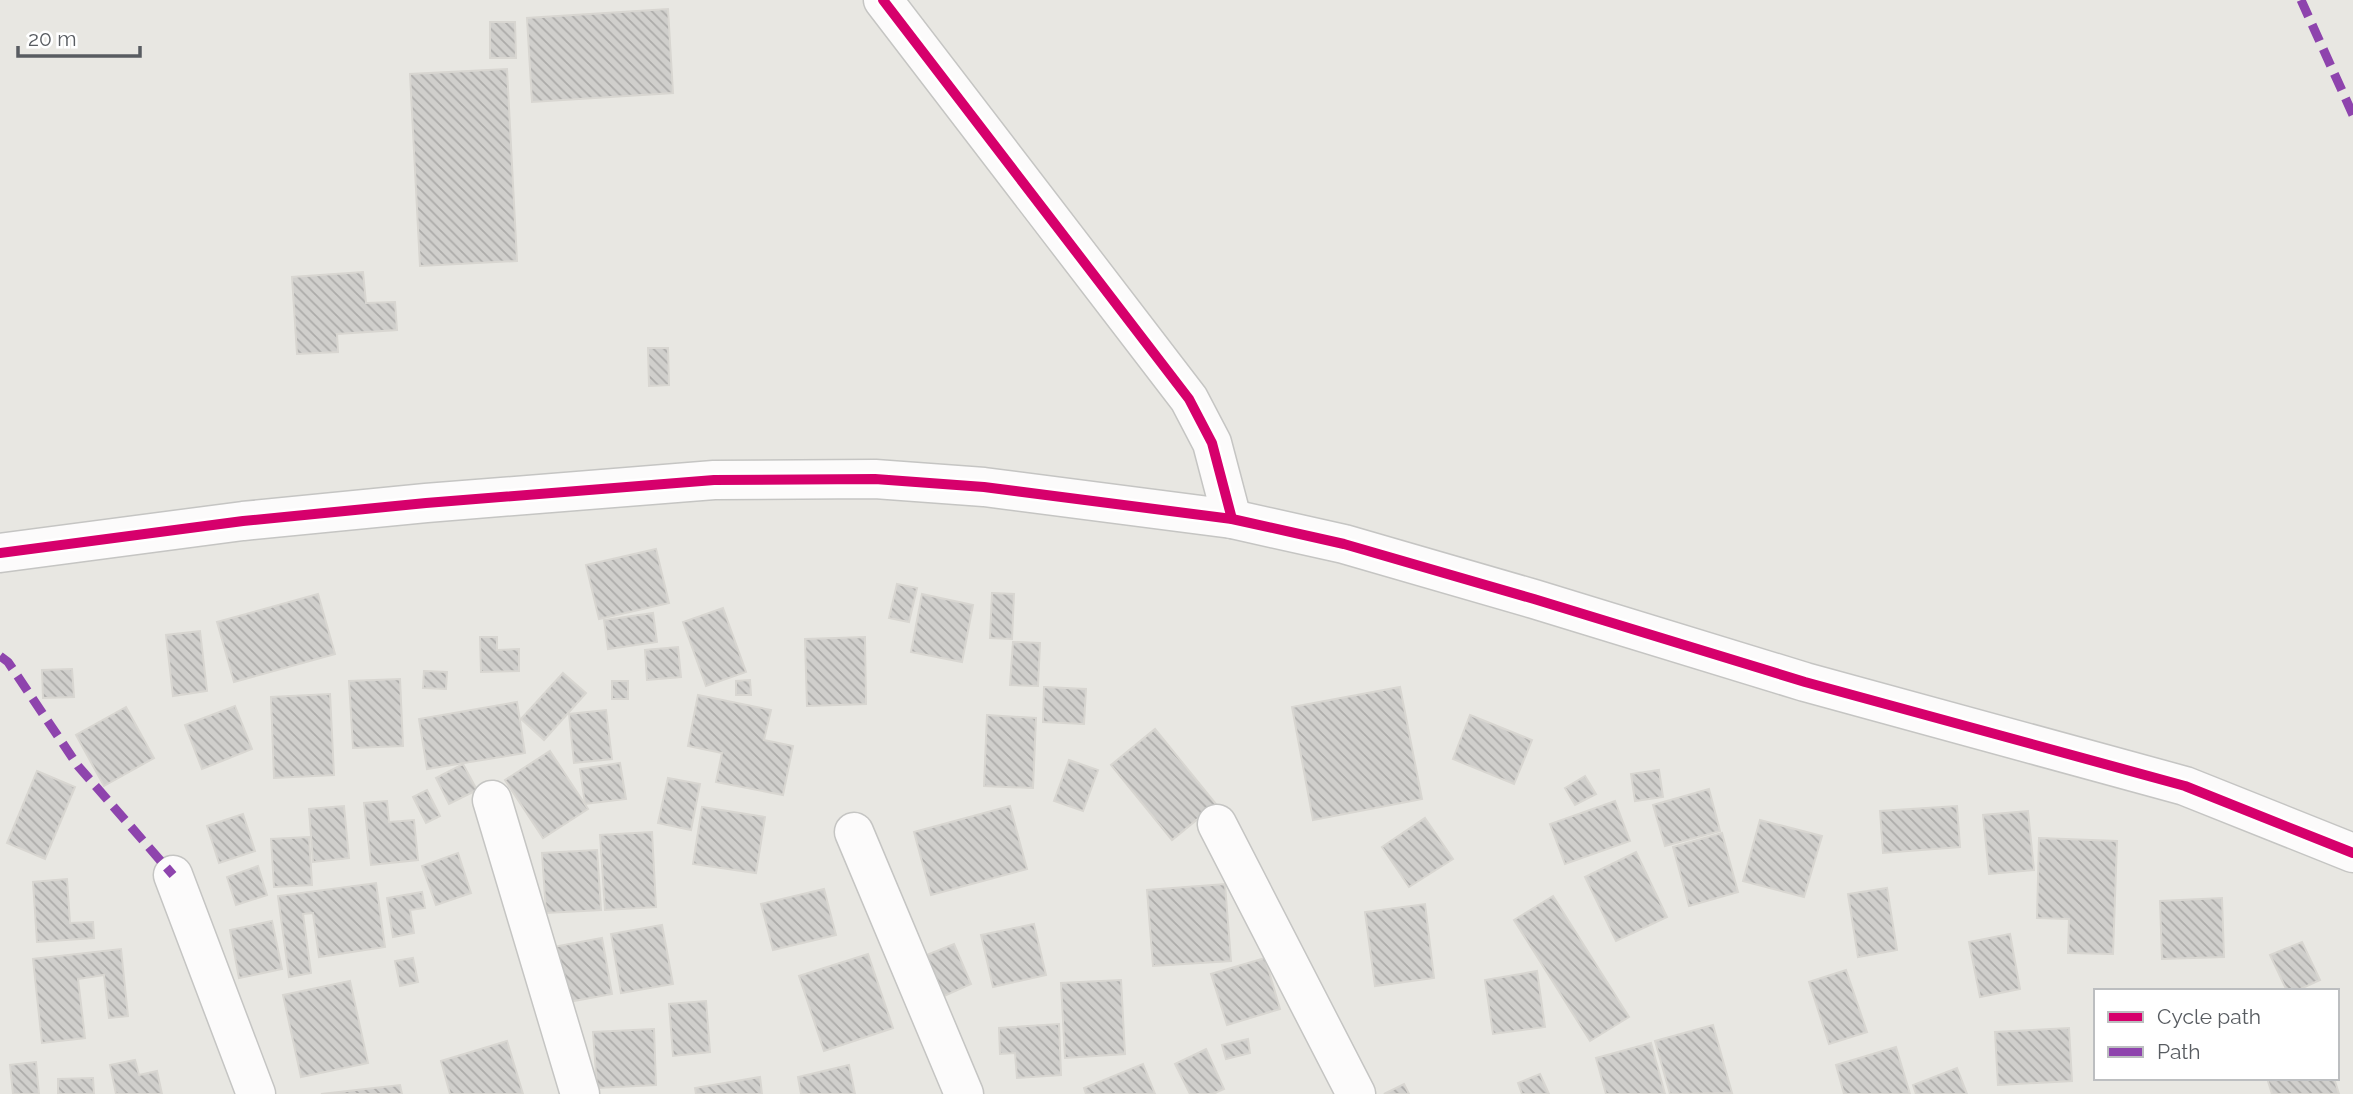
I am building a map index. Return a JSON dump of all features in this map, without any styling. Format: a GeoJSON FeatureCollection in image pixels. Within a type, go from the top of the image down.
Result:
{"type":"FeatureCollection","features":[{"type":"Feature","properties":{"kind":"street"},"geometry":{"type":"LineString","coordinates":[[883,0],[1189,398],[1212,443],[1232,519]]}},
{"type":"Feature","properties":{"kind":"street"},"geometry":{"type":"LineString","coordinates":[[0,553],[256,519],[713,480],[875,479],[984,487],[1232,519],[1344,544],[1534,598],[1805,682],[2185,786],[2353,853]]}},
{"type":"Feature","properties":{"kind":"street"},"geometry":{"type":"LineString","coordinates":[[492,800],[580,1094]]}},
{"type":"Feature","properties":{"kind":"street"},"geometry":{"type":"LineString","coordinates":[[1217,824],[1356,1094]]}},
{"type":"Feature","properties":{"kind":"street"},"geometry":{"type":"LineString","coordinates":[[854,832],[964,1094]]}},
{"type":"Feature","properties":{"kind":"street"},"geometry":{"type":"LineString","coordinates":[[173,875],[256,1094]]}},
{"type":"Feature","properties":{"kind":"building"},"geometry":{"type":"Polygon","coordinates":[[[668,9],[673,93],[532,102],[527,18],[668,9]]]}},
{"type":"Feature","properties":{"kind":"building"},"geometry":{"type":"Polygon","coordinates":[[[490,22],[515,22],[516,58],[490,58],[490,22]]]}},
{"type":"Feature","properties":{"kind":"building"},"geometry":{"type":"Polygon","coordinates":[[[507,69],[517,261],[420,266],[410,74],[507,69]]]}},
{"type":"Feature","properties":{"kind":"building"},"geometry":{"type":"Polygon","coordinates":[[[363,272],[366,303],[395,302],[397,330],[337,334],[338,352],[297,354],[292,277],[363,272]]]}},
{"type":"Feature","properties":{"kind":"building"},"geometry":{"type":"Polygon","coordinates":[[[648,348],[668,348],[669,385],[649,386],[648,348]]]}},
{"type":"Feature","properties":{"kind":"building"},"geometry":{"type":"Polygon","coordinates":[[[656,549],[669,603],[599,619],[586,565],[656,549]]]}},
{"type":"Feature","properties":{"kind":"building"},"geometry":{"type":"Polygon","coordinates":[[[897,584],[917,588],[909,622],[889,618],[897,584]]]}},
{"type":"Feature","properties":{"kind":"building"},"geometry":{"type":"Polygon","coordinates":[[[992,593],[1014,594],[1012,639],[990,638],[992,593]]]}},
{"type":"Feature","properties":{"kind":"building"},"geometry":{"type":"Polygon","coordinates":[[[318,594],[335,654],[234,682],[217,622],[318,594]]]}},
{"type":"Feature","properties":{"kind":"building"},"geometry":{"type":"Polygon","coordinates":[[[922,594],[973,605],[962,662],[911,652],[922,594]]]}},
{"type":"Feature","properties":{"kind":"building"},"geometry":{"type":"Polygon","coordinates":[[[723,608],[746,672],[706,686],[683,622],[723,608]]]}},
{"type":"Feature","properties":{"kind":"building"},"geometry":{"type":"Polygon","coordinates":[[[653,613],[657,642],[608,649],[604,620],[653,613]]]}},
{"type":"Feature","properties":{"kind":"building"},"geometry":{"type":"Polygon","coordinates":[[[200,631],[207,691],[173,696],[166,635],[200,631]]]}},
{"type":"Feature","properties":{"kind":"building"},"geometry":{"type":"Polygon","coordinates":[[[480,637],[497,637],[497,650],[519,649],[519,671],[481,672],[480,637]]]}},
{"type":"Feature","properties":{"kind":"building"},"geometry":{"type":"Polygon","coordinates":[[[865,637],[866,704],[807,706],[805,639],[865,637]]]}},
{"type":"Feature","properties":{"kind":"building"},"geometry":{"type":"Polygon","coordinates":[[[1013,642],[1040,643],[1038,686],[1010,685],[1013,642]]]}},
{"type":"Feature","properties":{"kind":"building"},"geometry":{"type":"Polygon","coordinates":[[[678,647],[681,677],[647,680],[645,650],[678,647]]]}},
{"type":"Feature","properties":{"kind":"building"},"geometry":{"type":"Polygon","coordinates":[[[72,669],[74,697],[43,698],[42,670],[72,669]]]}},
{"type":"Feature","properties":{"kind":"building"},"geometry":{"type":"Polygon","coordinates":[[[424,671],[447,672],[446,689],[423,688],[424,671]]]}},
{"type":"Feature","properties":{"kind":"building"},"geometry":{"type":"Polygon","coordinates":[[[563,673],[586,693],[544,740],[521,719],[563,673]]]}},
{"type":"Feature","properties":{"kind":"building"},"geometry":{"type":"Polygon","coordinates":[[[400,679],[403,746],[353,748],[349,681],[400,679]]]}},
{"type":"Feature","properties":{"kind":"building"},"geometry":{"type":"Polygon","coordinates":[[[750,680],[751,695],[736,695],[736,681],[750,680]]]}},
{"type":"Feature","properties":{"kind":"building"},"geometry":{"type":"Polygon","coordinates":[[[612,681],[628,681],[628,699],[612,699],[612,681]]]}},
{"type":"Feature","properties":{"kind":"building"},"geometry":{"type":"Polygon","coordinates":[[[1044,687],[1086,689],[1084,724],[1043,722],[1044,687]]]}},
{"type":"Feature","properties":{"kind":"building"},"geometry":{"type":"Polygon","coordinates":[[[1400,687],[1422,799],[1313,820],[1292,707],[1400,687]]]}},
{"type":"Feature","properties":{"kind":"building"},"geometry":{"type":"Polygon","coordinates":[[[330,694],[334,775],[274,778],[271,697],[330,694]]]}},
{"type":"Feature","properties":{"kind":"building"},"geometry":{"type":"Polygon","coordinates":[[[698,695],[771,710],[764,740],[793,746],[783,795],[716,782],[722,753],[688,746],[698,695]]]}},
{"type":"Feature","properties":{"kind":"building"},"geometry":{"type":"Polygon","coordinates":[[[517,702],[525,753],[427,769],[419,719],[517,702]]]}},
{"type":"Feature","properties":{"kind":"building"},"geometry":{"type":"Polygon","coordinates":[[[235,706],[252,749],[202,769],[185,725],[235,706]]]}},
{"type":"Feature","properties":{"kind":"building"},"geometry":{"type":"Polygon","coordinates":[[[126,707],[154,758],[104,786],[76,735],[126,707]]]}},
{"type":"Feature","properties":{"kind":"building"},"geometry":{"type":"Polygon","coordinates":[[[606,710],[612,759],[574,763],[569,714],[606,710]]]}},
{"type":"Feature","properties":{"kind":"building"},"geometry":{"type":"Polygon","coordinates":[[[987,715],[1036,718],[1033,788],[984,786],[987,715]]]}},
{"type":"Feature","properties":{"kind":"building"},"geometry":{"type":"Polygon","coordinates":[[[1470,715],[1532,740],[1514,784],[1453,759],[1470,715]]]}},
{"type":"Feature","properties":{"kind":"building"},"geometry":{"type":"Polygon","coordinates":[[[1155,729],[1216,804],[1172,840],[1111,765],[1155,729]]]}},
{"type":"Feature","properties":{"kind":"building"},"geometry":{"type":"Polygon","coordinates":[[[550,751],[588,809],[543,838],[505,780],[550,751]]]}},
{"type":"Feature","properties":{"kind":"building"},"geometry":{"type":"Polygon","coordinates":[[[1069,760],[1098,770],[1083,811],[1054,801],[1069,760]]]}},
{"type":"Feature","properties":{"kind":"building"},"geometry":{"type":"Polygon","coordinates":[[[620,763],[626,799],[585,804],[580,769],[620,763]]]}},
{"type":"Feature","properties":{"kind":"building"},"geometry":{"type":"Polygon","coordinates":[[[463,764],[477,790],[449,804],[436,778],[463,764]]]}},
{"type":"Feature","properties":{"kind":"building"},"geometry":{"type":"Polygon","coordinates":[[[1659,770],[1663,797],[1635,801],[1631,774],[1659,770]]]}},
{"type":"Feature","properties":{"kind":"building"},"geometry":{"type":"Polygon","coordinates":[[[37,771],[75,787],[45,859],[7,843],[37,771]]]}},
{"type":"Feature","properties":{"kind":"building"},"geometry":{"type":"Polygon","coordinates":[[[1585,776],[1596,794],[1575,805],[1565,788],[1585,776]]]}},
{"type":"Feature","properties":{"kind":"building"},"geometry":{"type":"Polygon","coordinates":[[[668,778],[700,784],[691,830],[658,823],[668,778]]]}},
{"type":"Feature","properties":{"kind":"building"},"geometry":{"type":"Polygon","coordinates":[[[1709,789],[1720,831],[1665,846],[1653,805],[1709,789]]]}},
{"type":"Feature","properties":{"kind":"building"},"geometry":{"type":"Polygon","coordinates":[[[427,790],[440,816],[426,823],[413,797],[427,790]]]}},
{"type":"Feature","properties":{"kind":"building"},"geometry":{"type":"Polygon","coordinates":[[[387,801],[389,822],[414,820],[418,860],[371,865],[364,803],[387,801]]]}},
{"type":"Feature","properties":{"kind":"building"},"geometry":{"type":"Polygon","coordinates":[[[1615,801],[1630,841],[1565,864],[1550,824],[1615,801]]]}},
{"type":"Feature","properties":{"kind":"building"},"geometry":{"type":"Polygon","coordinates":[[[344,806],[349,858],[313,862],[309,809],[344,806]]]}},
{"type":"Feature","properties":{"kind":"building"},"geometry":{"type":"Polygon","coordinates":[[[1010,806],[1027,869],[931,895],[914,832],[1010,806]]]}},
{"type":"Feature","properties":{"kind":"building"},"geometry":{"type":"Polygon","coordinates":[[[1957,806],[1960,847],[1883,853],[1880,811],[1957,806]]]}},
{"type":"Feature","properties":{"kind":"building"},"geometry":{"type":"Polygon","coordinates":[[[702,807],[765,817],[756,873],[693,864],[702,807]]]}},
{"type":"Feature","properties":{"kind":"building"},"geometry":{"type":"Polygon","coordinates":[[[2028,811],[2034,870],[1989,874],[1983,815],[2028,811]]]}},
{"type":"Feature","properties":{"kind":"building"},"geometry":{"type":"Polygon","coordinates":[[[243,814],[255,851],[219,863],[207,826],[243,814]]]}},
{"type":"Feature","properties":{"kind":"building"},"geometry":{"type":"Polygon","coordinates":[[[1425,818],[1453,859],[1409,887],[1382,847],[1425,818]]]}},
{"type":"Feature","properties":{"kind":"building"},"geometry":{"type":"Polygon","coordinates":[[[1760,820],[1822,836],[1804,897],[1743,881],[1760,820]]]}},
{"type":"Feature","properties":{"kind":"building"},"geometry":{"type":"Polygon","coordinates":[[[652,832],[656,907],[605,910],[600,835],[652,832]]]}},
{"type":"Feature","properties":{"kind":"building"},"geometry":{"type":"Polygon","coordinates":[[[1722,833],[1738,892],[1689,906],[1673,847],[1722,833]]]}},
{"type":"Feature","properties":{"kind":"building"},"geometry":{"type":"Polygon","coordinates":[[[309,837],[312,885],[274,887],[271,839],[309,837]]]}},
{"type":"Feature","properties":{"kind":"building"},"geometry":{"type":"Polygon","coordinates":[[[2039,838],[2117,841],[2113,954],[2068,953],[2069,919],[2037,918],[2039,838]]]}},
{"type":"Feature","properties":{"kind":"building"},"geometry":{"type":"Polygon","coordinates":[[[597,850],[601,910],[546,913],[542,853],[597,850]]]}},
{"type":"Feature","properties":{"kind":"building"},"geometry":{"type":"Polygon","coordinates":[[[1636,852],[1667,917],[1616,941],[1585,877],[1636,852]]]}},
{"type":"Feature","properties":{"kind":"building"},"geometry":{"type":"Polygon","coordinates":[[[458,853],[471,893],[436,905],[422,866],[458,853]]]}},
{"type":"Feature","properties":{"kind":"building"},"geometry":{"type":"Polygon","coordinates":[[[258,866],[267,895],[236,905],[227,877],[258,866]]]}},
{"type":"Feature","properties":{"kind":"building"},"geometry":{"type":"Polygon","coordinates":[[[67,879],[70,923],[93,922],[94,938],[37,942],[33,882],[67,879]]]}},
{"type":"Feature","properties":{"kind":"building"},"geometry":{"type":"Polygon","coordinates":[[[376,883],[385,947],[319,957],[313,913],[303,914],[311,973],[289,977],[278,896],[376,883]]]}},
{"type":"Feature","properties":{"kind":"building"},"geometry":{"type":"Polygon","coordinates":[[[1225,884],[1231,961],[1153,966],[1147,890],[1225,884]]]}},
{"type":"Feature","properties":{"kind":"building"},"geometry":{"type":"Polygon","coordinates":[[[1887,888],[1897,950],[1858,957],[1848,894],[1887,888]]]}},
{"type":"Feature","properties":{"kind":"building"},"geometry":{"type":"Polygon","coordinates":[[[824,889],[836,935],[773,950],[761,904],[824,889]]]}},
{"type":"Feature","properties":{"kind":"building"},"geometry":{"type":"Polygon","coordinates":[[[422,892],[425,908],[410,910],[414,933],[393,937],[387,898],[422,892]]]}},
{"type":"Feature","properties":{"kind":"building"},"geometry":{"type":"Polygon","coordinates":[[[1553,896],[1629,1017],[1590,1041],[1514,920],[1553,896]]]}},
{"type":"Feature","properties":{"kind":"building"},"geometry":{"type":"Polygon","coordinates":[[[2222,898],[2224,957],[2162,959],[2160,901],[2222,898]]]}},
{"type":"Feature","properties":{"kind":"building"},"geometry":{"type":"Polygon","coordinates":[[[1425,904],[1434,978],[1375,986],[1365,912],[1425,904]]]}},
{"type":"Feature","properties":{"kind":"building"},"geometry":{"type":"Polygon","coordinates":[[[272,921],[282,969],[239,978],[230,930],[272,921]]]}},
{"type":"Feature","properties":{"kind":"building"},"geometry":{"type":"Polygon","coordinates":[[[1034,924],[1046,975],[993,987],[981,935],[1034,924]]]}},
{"type":"Feature","properties":{"kind":"building"},"geometry":{"type":"Polygon","coordinates":[[[662,925],[673,984],[621,993],[611,934],[662,925]]]}},
{"type":"Feature","properties":{"kind":"building"},"geometry":{"type":"Polygon","coordinates":[[[2010,934],[2020,989],[1980,997],[1969,942],[2010,934]]]}},
{"type":"Feature","properties":{"kind":"building"},"geometry":{"type":"Polygon","coordinates":[[[602,938],[612,994],[563,1003],[553,947],[602,938]]]}},
{"type":"Feature","properties":{"kind":"building"},"geometry":{"type":"Polygon","coordinates":[[[2302,942],[2320,980],[2300,989],[2286,989],[2270,955],[2302,942]]]}},
{"type":"Feature","properties":{"kind":"building"},"geometry":{"type":"Polygon","coordinates":[[[954,944],[971,984],[942,997],[924,956],[954,944]]]}},
{"type":"Feature","properties":{"kind":"building"},"geometry":{"type":"Polygon","coordinates":[[[121,949],[128,1016],[109,1018],[104,975],[78,979],[85,1038],[42,1043],[33,959],[121,949]]]}},
{"type":"Feature","properties":{"kind":"building"},"geometry":{"type":"Polygon","coordinates":[[[868,954],[893,1028],[824,1051],[799,976],[868,954]]]}},
{"type":"Feature","properties":{"kind":"building"},"geometry":{"type":"Polygon","coordinates":[[[413,958],[418,982],[400,986],[395,961],[413,958]]]}},
{"type":"Feature","properties":{"kind":"building"},"geometry":{"type":"Polygon","coordinates":[[[1265,958],[1280,1009],[1227,1025],[1211,974],[1265,958]]]}},
{"type":"Feature","properties":{"kind":"building"},"geometry":{"type":"Polygon","coordinates":[[[1846,970],[1867,1032],[1829,1044],[1809,982],[1846,970]]]}},
{"type":"Feature","properties":{"kind":"building"},"geometry":{"type":"Polygon","coordinates":[[[1537,971],[1545,1027],[1493,1034],[1485,980],[1537,971]]]}},
{"type":"Feature","properties":{"kind":"building"},"geometry":{"type":"Polygon","coordinates":[[[1121,980],[1125,1054],[1065,1058],[1061,983],[1121,980]]]}},
{"type":"Feature","properties":{"kind":"building"},"geometry":{"type":"Polygon","coordinates":[[[350,981],[368,1063],[301,1077],[283,995],[350,981]]]}},
{"type":"Feature","properties":{"kind":"building"},"geometry":{"type":"Polygon","coordinates":[[[706,1001],[710,1052],[673,1056],[669,1004],[706,1001]]]}},
{"type":"Feature","properties":{"kind":"building"},"geometry":{"type":"Polygon","coordinates":[[[1059,1024],[1061,1075],[1017,1078],[1015,1053],[1000,1054],[999,1028],[1059,1024]]]}},
{"type":"Feature","properties":{"kind":"building"},"geometry":{"type":"Polygon","coordinates":[[[1713,1025],[1732,1093],[1670,1094],[1655,1041],[1713,1025]]]}},
{"type":"Feature","properties":{"kind":"building"},"geometry":{"type":"Polygon","coordinates":[[[2069,1028],[2072,1081],[1998,1085],[1995,1032],[2069,1028]]]}},
{"type":"Feature","properties":{"kind":"building"},"geometry":{"type":"Polygon","coordinates":[[[654,1029],[656,1085],[597,1088],[593,1032],[654,1029]]]}},
{"type":"Feature","properties":{"kind":"building"},"geometry":{"type":"Polygon","coordinates":[[[1248,1039],[1250,1053],[1226,1059],[1222,1045],[1248,1039]]]}},
{"type":"Feature","properties":{"kind":"building"},"geometry":{"type":"Polygon","coordinates":[[[507,1041],[523,1094],[450,1094],[441,1061],[507,1041]]]}},
{"type":"Feature","properties":{"kind":"building"},"geometry":{"type":"Polygon","coordinates":[[[1651,1043],[1665,1094],[1606,1094],[1596,1058],[1651,1043]]]}},
{"type":"Feature","properties":{"kind":"building"},"geometry":{"type":"Polygon","coordinates":[[[1896,1047],[1910,1094],[1844,1094],[1836,1065],[1896,1047]]]}},
{"type":"Feature","properties":{"kind":"building"},"geometry":{"type":"Polygon","coordinates":[[[1206,1049],[1224,1089],[1213,1094],[1190,1094],[1175,1064],[1206,1049]]]}},
{"type":"Feature","properties":{"kind":"building"},"geometry":{"type":"Polygon","coordinates":[[[135,1060],[139,1075],[157,1071],[162,1094],[116,1094],[110,1065],[135,1060]]]}},
{"type":"Feature","properties":{"kind":"building"},"geometry":{"type":"Polygon","coordinates":[[[36,1062],[39,1094],[13,1094],[10,1065],[36,1062]]]}},
{"type":"Feature","properties":{"kind":"building"},"geometry":{"type":"Polygon","coordinates":[[[1143,1064],[1155,1094],[1086,1094],[1084,1088],[1143,1064]]]}},
{"type":"Feature","properties":{"kind":"building"},"geometry":{"type":"Polygon","coordinates":[[[849,1065],[855,1094],[801,1094],[798,1077],[849,1065]]]}},
{"type":"Feature","properties":{"kind":"building"},"geometry":{"type":"Polygon","coordinates":[[[1957,1068],[1967,1094],[1916,1094],[1913,1085],[1957,1068]]]}},
{"type":"Feature","properties":{"kind":"building"},"geometry":{"type":"Polygon","coordinates":[[[1540,1074],[1549,1094],[1522,1094],[1518,1083],[1540,1074]]]}},
{"type":"Feature","properties":{"kind":"building"},"geometry":{"type":"Polygon","coordinates":[[[760,1077],[762,1094],[696,1094],[695,1088],[760,1077]]]}},
{"type":"Feature","properties":{"kind":"building"},"geometry":{"type":"Polygon","coordinates":[[[93,1078],[94,1094],[58,1094],[58,1079],[93,1078]]]}},
{"type":"Feature","properties":{"kind":"building"},"geometry":{"type":"Polygon","coordinates":[[[2268,1080],[2335,1080],[2339,1094],[2272,1094],[2268,1080]]]}},
{"type":"Feature","properties":{"kind":"building"},"geometry":{"type":"Polygon","coordinates":[[[1404,1084],[1409,1094],[1384,1094],[1404,1084]]]}},
{"type":"Feature","properties":{"kind":"building"},"geometry":{"type":"Polygon","coordinates":[[[400,1085],[402,1094],[321,1094],[400,1085]]]}},
{"type":"Feature","properties":{"kind":"marked path"},"geometry":{"type":"LineString","coordinates":[[2301,0],[2353,115]]}},
{"type":"Feature","properties":{"kind":"marked path"},"geometry":{"type":"LineString","coordinates":[[0,656],[8,662],[78,766],[173,875]]}},
{"type":"Feature","properties":{"kind":"cycle path"},"geometry":{"type":"LineString","coordinates":[[883,0],[1189,399],[1212,443],[1232,519]]}},
{"type":"Feature","properties":{"kind":"cycle path"},"geometry":{"type":"LineString","coordinates":[[0,553],[243,521],[714,480],[875,479],[984,487],[1232,519],[1344,544],[1805,682],[2185,786],[2353,853]]}}]}
